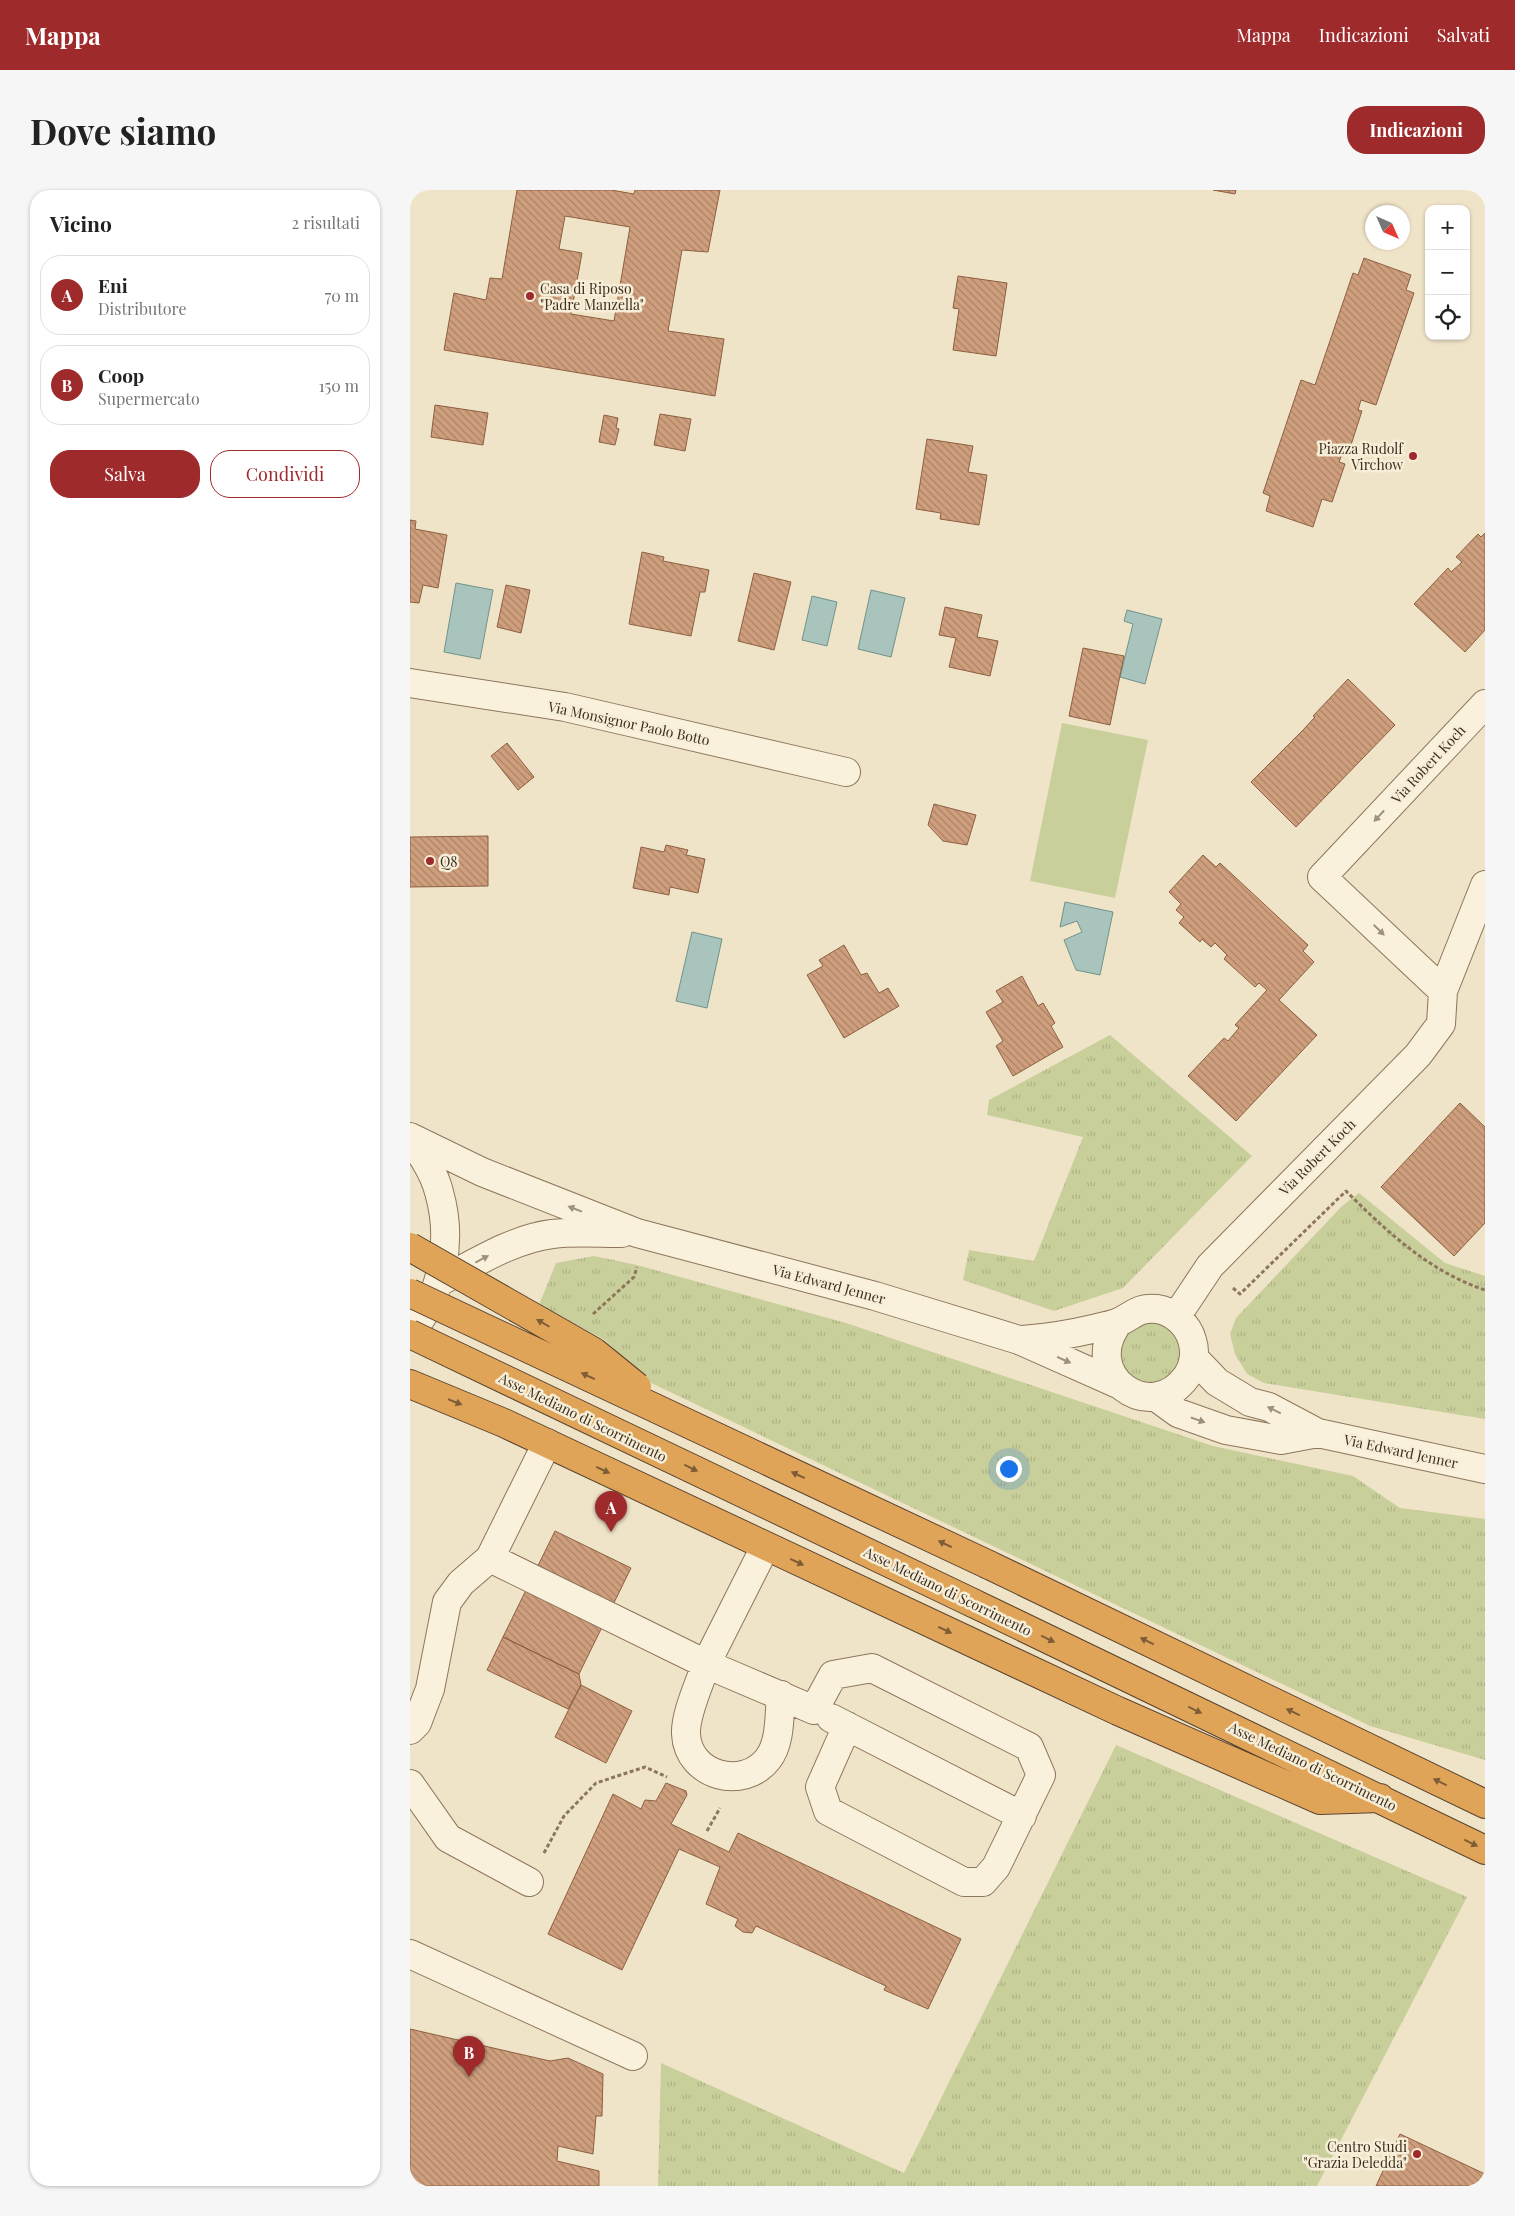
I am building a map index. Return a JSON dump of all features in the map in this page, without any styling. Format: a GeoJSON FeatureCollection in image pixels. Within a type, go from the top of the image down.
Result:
{"type":"FeatureCollection","features":[{"type":"Feature","properties":{"kind":"highway"},"geometry":{"type":"LineString","coordinates":[[410,1247],[594,1352],[667,1412]]}},
{"type":"Feature","properties":{"kind":"highway"},"geometry":{"type":"LineString","coordinates":[[410,1293],[667,1412],[989,1565],[1485,1804]]}},
{"type":"Feature","properties":{"kind":"highway","name":"Asse Mediano di Scorrimento"},"geometry":{"type":"LineString","coordinates":[[410,1334],[1485,1850]]}},
{"type":"Feature","properties":{"kind":"highway"},"geometry":{"type":"LineString","coordinates":[[410,1384],[484,1414],[1118,1711],[1320,1800],[1380,1798]]}},
{"type":"Feature","properties":{"kind":"street","name":"Via Monsignor Paolo Botto"},"geometry":{"type":"LineString","coordinates":[[410,683],[565,707],[846,772]]}},
{"type":"Feature","properties":{"kind":"street","name":"Via Robert Koch"},"geometry":{"type":"LineString","coordinates":[[1443,991],[1322,877],[1485,704]]}},
{"type":"Feature","properties":{"kind":"street","name":"Via Robert Koch"},"geometry":{"type":"LineString","coordinates":[[1176,1317],[1210,1266],[1418,1055],[1441,1024],[1443,991],[1485,885]]}},
{"type":"Feature","properties":{"kind":"street","name":"Via Edward Jenner"},"geometry":{"type":"LineString","coordinates":[[410,1138],[482,1172],[637,1233],[874,1296],[1019,1340],[1118,1384]]}},
{"type":"Feature","properties":{"kind":"street"},"geometry":{"type":"LineString","coordinates":[[410,1138],[427,1162],[439,1190],[446,1221],[445,1252],[439,1282],[423,1317],[410,1334]]}},
{"type":"Feature","properties":{"kind":"street","name":"Via Edward Jenner"},"geometry":{"type":"LineString","coordinates":[[439,1282],[497,1251],[551,1234],[637,1233]]}},
{"type":"Feature","properties":{"kind":"street"},"geometry":{"type":"LineString","coordinates":[[1144,1309],[1159,1309],[1176,1317],[1192,1338],[1194,1358],[1190,1372],[1181,1384],[1170,1393],[1156,1397],[1142,1397],[1129,1392],[1118,1384],[1112,1375],[1106,1353],[1107,1341],[1119,1322],[1131,1314],[1144,1309]]}},
{"type":"Feature","properties":{"kind":"street","name":"Via Edward Jenner"},"geometry":{"type":"LineString","coordinates":[[1019,1340],[1068,1335],[1119,1322]]}},
{"type":"Feature","properties":{"kind":"street","name":"Via Edward Jenner"},"geometry":{"type":"LineString","coordinates":[[1194,1358],[1216,1382],[1250,1402],[1269,1407],[1318,1433],[1485,1469]]}},
{"type":"Feature","properties":{"kind":"street","name":"Via Edward Jenner"},"geometry":{"type":"LineString","coordinates":[[1156,1397],[1178,1413],[1226,1430],[1281,1440],[1318,1433]]}},
{"type":"Feature","properties":{"kind":"street"},"geometry":{"type":"LineString","coordinates":[[410,1730],[417,1723],[430,1689],[447,1602],[461,1583],[490,1558],[547,1443]]}},
{"type":"Feature","properties":{"kind":"street"},"geometry":{"type":"LineString","coordinates":[[765,1547],[706,1664],[686,1723],[686,1735],[693,1756],[710,1772],[722,1776],[743,1776],[753,1772],[769,1758],[777,1738],[781,1695]]}},
{"type":"Feature","properties":{"kind":"street"},"geometry":{"type":"LineString","coordinates":[[490,1558],[706,1664],[781,1695],[847,1726],[1022,1816]]}},
{"type":"Feature","properties":{"kind":"street"},"geometry":{"type":"LineString","coordinates":[[814,1710],[833,1675],[872,1668],[1029,1747],[1041,1775],[996,1867],[983,1882],[964,1882],[828,1811],[820,1787],[847,1726]]}},
{"type":"Feature","properties":{"kind":"street"},"geometry":{"type":"LineString","coordinates":[[410,1784],[448,1838],[529,1882]]}},
{"type":"Feature","properties":{"kind":"street"},"geometry":{"type":"LineString","coordinates":[[410,1954],[633,2056]]}},
{"type":"Feature","properties":{"kind":"path"},"geometry":{"type":"LineString","coordinates":[[1210,1266],[1240,1294],[1346,1191],[1406,1248],[1451,1276],[1485,1290]]}},
{"type":"Feature","properties":{"kind":"path"},"geometry":{"type":"LineString","coordinates":[[529,1882],[564,1816],[596,1783],[645,1767],[671,1779]]}},
{"type":"Feature","properties":{"kind":"green space"},"geometry":{"type":"Polygon","coordinates":[[[1062,723],[1148,740],[1115,898],[1030,881],[1062,723]]]}},
{"type":"Feature","properties":{"kind":"green space"},"geometry":{"type":"Polygon","coordinates":[[[1110,1035],[1252,1156],[1123,1288],[1054,1311],[963,1280],[969,1250],[1034,1261],[1083,1137],[987,1115],[989,1100],[1110,1035]]]}},
{"type":"Feature","properties":{"kind":"green space"},"geometry":{"type":"Polygon","coordinates":[[[1359,1193],[1445,1263],[1485,1276],[1485,1419],[1264,1383],[1247,1374],[1235,1354],[1230,1334],[1236,1318],[1342,1206],[1359,1193]]]}},
{"type":"Feature","properties":{"kind":"green space"},"geometry":{"type":"Polygon","coordinates":[[[594,1256],[637,1265],[846,1323],[1213,1446],[1353,1476],[1400,1508],[1485,1519],[1485,1760],[1370,1726],[647,1381],[605,1340],[539,1305],[556,1263],[594,1256]]]}},
{"type":"Feature","properties":{"kind":"green space"},"geometry":{"type":"Polygon","coordinates":[[[1150,1322],[1162,1325],[1172,1331],[1178,1341],[1181,1353],[1178,1365],[1172,1375],[1162,1381],[1150,1384],[1138,1381],[1128,1375],[1122,1365],[1119,1353],[1122,1341],[1128,1331],[1138,1325],[1150,1322]]]}},
{"type":"Feature","properties":{"kind":"green space"},"geometry":{"type":"Polygon","coordinates":[[[1116,1745],[1467,1897],[1317,2186],[658,2186],[661,2063],[904,2173],[1116,1745]]]}},
{"type":"Feature","properties":{"kind":"water"},"geometry":{"type":"Polygon","coordinates":[[[456,583],[493,590],[480,659],[444,652],[456,583]]]}},
{"type":"Feature","properties":{"kind":"water"},"geometry":{"type":"Polygon","coordinates":[[[871,590],[905,598],[891,657],[858,649],[871,590]]]}},
{"type":"Feature","properties":{"kind":"water"},"geometry":{"type":"Polygon","coordinates":[[[812,596],[837,602],[827,646],[802,640],[812,596]]]}},
{"type":"Feature","properties":{"kind":"water"},"geometry":{"type":"Polygon","coordinates":[[[1127,610],[1162,619],[1145,684],[1120,677],[1133,624],[1124,621],[1127,610]]]}},
{"type":"Feature","properties":{"kind":"water"},"geometry":{"type":"Polygon","coordinates":[[[1065,902],[1113,912],[1100,975],[1076,970],[1064,940],[1082,932],[1077,921],[1060,927],[1065,902]]]}},
{"type":"Feature","properties":{"kind":"water"},"geometry":{"type":"Polygon","coordinates":[[[692,932],[722,939],[707,1008],[676,1001],[692,932]]]}},
{"type":"Feature","properties":{"kind":"building","name":"Casa di Riposo \"Padre Manzella\""},"geometry":{"type":"Polygon","coordinates":[[[517,190],[611,190],[634,194],[635,190],[720,190],[708,252],[682,250],[668,331],[724,339],[715,396],[444,350],[454,293],[486,300],[490,278],[502,279],[517,190]],[[565,216],[559,249],[582,253],[571,314],[614,321],[630,227],[565,216]]]}},
{"type":"Feature","properties":{"kind":"building"},"geometry":{"type":"Polygon","coordinates":[[[1213,190],[1236,190],[1235,194],[1213,190]]]}},
{"type":"Feature","properties":{"kind":"building"},"geometry":{"type":"Polygon","coordinates":[[[1364,258],[1411,275],[1406,290],[1414,293],[1376,405],[1361,400],[1358,410],[1362,411],[1349,451],[1344,449],[1339,462],[1345,464],[1332,502],[1322,499],[1313,527],[1266,511],[1270,496],[1263,493],[1301,380],[1315,385],[1353,273],[1358,275],[1364,258]]]}},
{"type":"Feature","properties":{"kind":"building"},"geometry":{"type":"Polygon","coordinates":[[[958,276],[1007,283],[996,356],[953,350],[959,309],[953,308],[958,276]]]}},
{"type":"Feature","properties":{"kind":"building"},"geometry":{"type":"Polygon","coordinates":[[[435,405],[488,413],[483,445],[431,437],[435,405]]]}},
{"type":"Feature","properties":{"kind":"building"},"geometry":{"type":"Polygon","coordinates":[[[660,414],[691,419],[685,451],[654,445],[660,414]]]}},
{"type":"Feature","properties":{"kind":"building"},"geometry":{"type":"Polygon","coordinates":[[[604,415],[618,418],[616,428],[619,429],[615,445],[599,442],[604,415]]]}},
{"type":"Feature","properties":{"kind":"building"},"geometry":{"type":"Polygon","coordinates":[[[927,439],[973,446],[968,472],[987,475],[979,525],[940,519],[941,513],[916,509],[927,439]]]}},
{"type":"Feature","properties":{"kind":"building"},"geometry":{"type":"Polygon","coordinates":[[[410,520],[416,521],[415,529],[447,535],[438,588],[423,585],[419,603],[410,602],[410,520]]]}},
{"type":"Feature","properties":{"kind":"building"},"geometry":{"type":"Polygon","coordinates":[[[1485,533],[1485,630],[1465,652],[1414,604],[1448,568],[1451,572],[1462,562],[1456,557],[1478,534],[1481,537],[1485,533]]]}},
{"type":"Feature","properties":{"kind":"building"},"geometry":{"type":"Polygon","coordinates":[[[642,552],[664,557],[663,561],[709,570],[705,592],[700,592],[691,636],[629,624],[642,552]]]}},
{"type":"Feature","properties":{"kind":"building"},"geometry":{"type":"Polygon","coordinates":[[[754,573],[791,582],[774,650],[738,641],[754,573]]]}},
{"type":"Feature","properties":{"kind":"building"},"geometry":{"type":"Polygon","coordinates":[[[506,585],[530,590],[521,633],[497,627],[506,585]]]}},
{"type":"Feature","properties":{"kind":"building"},"geometry":{"type":"Polygon","coordinates":[[[945,607],[982,615],[977,637],[998,641],[990,676],[949,667],[956,638],[939,635],[945,607]]]}},
{"type":"Feature","properties":{"kind":"building"},"geometry":{"type":"Polygon","coordinates":[[[1083,648],[1124,656],[1110,725],[1069,716],[1083,648]]]}},
{"type":"Feature","properties":{"kind":"building"},"geometry":{"type":"Polygon","coordinates":[[[1348,679],[1395,725],[1296,827],[1251,782],[1304,729],[1315,717],[1313,716],[1348,679]]]}},
{"type":"Feature","properties":{"kind":"building"},"geometry":{"type":"Polygon","coordinates":[[[507,743],[534,777],[518,790],[491,756],[507,743]]]}},
{"type":"Feature","properties":{"kind":"building"},"geometry":{"type":"Polygon","coordinates":[[[934,804],[976,815],[967,845],[943,841],[928,825],[934,804]]]}},
{"type":"Feature","properties":{"kind":"building"},"geometry":{"type":"Polygon","coordinates":[[[488,836],[488,886],[410,887],[410,837],[488,836]]]}},
{"type":"Feature","properties":{"kind":"building"},"geometry":{"type":"Polygon","coordinates":[[[666,845],[688,850],[686,855],[705,859],[698,893],[670,887],[669,895],[633,888],[641,847],[664,852],[666,845]]]}},
{"type":"Feature","properties":{"kind":"building"},"geometry":{"type":"Polygon","coordinates":[[[1203,855],[1216,867],[1220,863],[1308,945],[1303,951],[1314,962],[1279,1000],[1317,1035],[1236,1121],[1188,1076],[1224,1038],[1228,1041],[1239,1028],[1235,1025],[1267,990],[1259,983],[1255,987],[1224,959],[1227,955],[1215,943],[1211,947],[1202,939],[1200,942],[1179,923],[1184,917],[1176,910],[1181,904],[1169,892],[1203,855]]]}},
{"type":"Feature","properties":{"kind":"building"},"geometry":{"type":"Polygon","coordinates":[[[844,945],[861,975],[867,973],[879,993],[888,988],[899,1006],[844,1038],[807,975],[823,966],[819,960],[844,945]]]}},
{"type":"Feature","properties":{"kind":"building"},"geometry":{"type":"Polygon","coordinates":[[[1022,976],[1038,1006],[1043,1003],[1055,1023],[1051,1026],[1063,1047],[1013,1076],[996,1046],[1003,1041],[986,1012],[1003,1002],[996,991],[1022,976]]]}},
{"type":"Feature","properties":{"kind":"building"},"geometry":{"type":"Polygon","coordinates":[[[1460,1103],[1485,1127],[1485,1223],[1454,1256],[1381,1187],[1460,1103]]]}},
{"type":"Feature","properties":{"kind":"building"},"geometry":{"type":"Polygon","coordinates":[[[555,1531],[631,1568],[579,1674],[503,1637],[555,1531]]]}},
{"type":"Feature","properties":{"kind":"building"},"geometry":{"type":"Polygon","coordinates":[[[503,1637],[579,1674],[581,1685],[568,1709],[487,1670],[503,1637]]]}},
{"type":"Feature","properties":{"kind":"building"},"geometry":{"type":"Polygon","coordinates":[[[581,1685],[632,1711],[606,1763],[555,1737],[581,1685]]]}},
{"type":"Feature","properties":{"kind":"building"},"geometry":{"type":"Polygon","coordinates":[[[666,1783],[686,1791],[687,1795],[671,1824],[729,1852],[738,1833],[961,1939],[928,2009],[884,1990],[886,1986],[756,1926],[752,1933],[743,1932],[735,1926],[738,1919],[706,1904],[720,1867],[679,1849],[622,1970],[548,1934],[613,1794],[641,1809],[645,1800],[656,1801],[666,1783]]]}},
{"type":"Feature","properties":{"kind":"building"},"geometry":{"type":"Polygon","coordinates":[[[410,2029],[550,2061],[568,2058],[603,2074],[602,2116],[596,2116],[593,2154],[558,2146],[557,2161],[599,2171],[599,2186],[410,2186],[410,2029]]]}},
{"type":"Feature","properties":{"kind":"building","name":"Centro Studi \"Grazia Deledda\""},"geometry":{"type":"Polygon","coordinates":[[[1400,2134],[1485,2174],[1482,2186],[1376,2186],[1400,2134]]]}},
{"type":"Feature","properties":{"kind":"place","name":"Casa di Riposo \"Padre Manzella\""},"geometry":{"type":"Point","coordinates":[530,296]}},
{"type":"Feature","properties":{"kind":"place","name":"Piazza Rudolf Virchow"},"geometry":{"type":"Point","coordinates":[1413,456]}},
{"type":"Feature","properties":{"kind":"place","name":"Q8"},"geometry":{"type":"Point","coordinates":[430,861]}},
{"type":"Feature","properties":{"kind":"place","name":"Eni"},"geometry":{"type":"Point","coordinates":[611,1532]}},
{"type":"Feature","properties":{"kind":"place","name":"Coop"},"geometry":{"type":"Point","coordinates":[469,2077]}},
{"type":"Feature","properties":{"kind":"place","name":"Centro Studi \"Grazia Deledda\""},"geometry":{"type":"Point","coordinates":[1417,2154]}}]}
